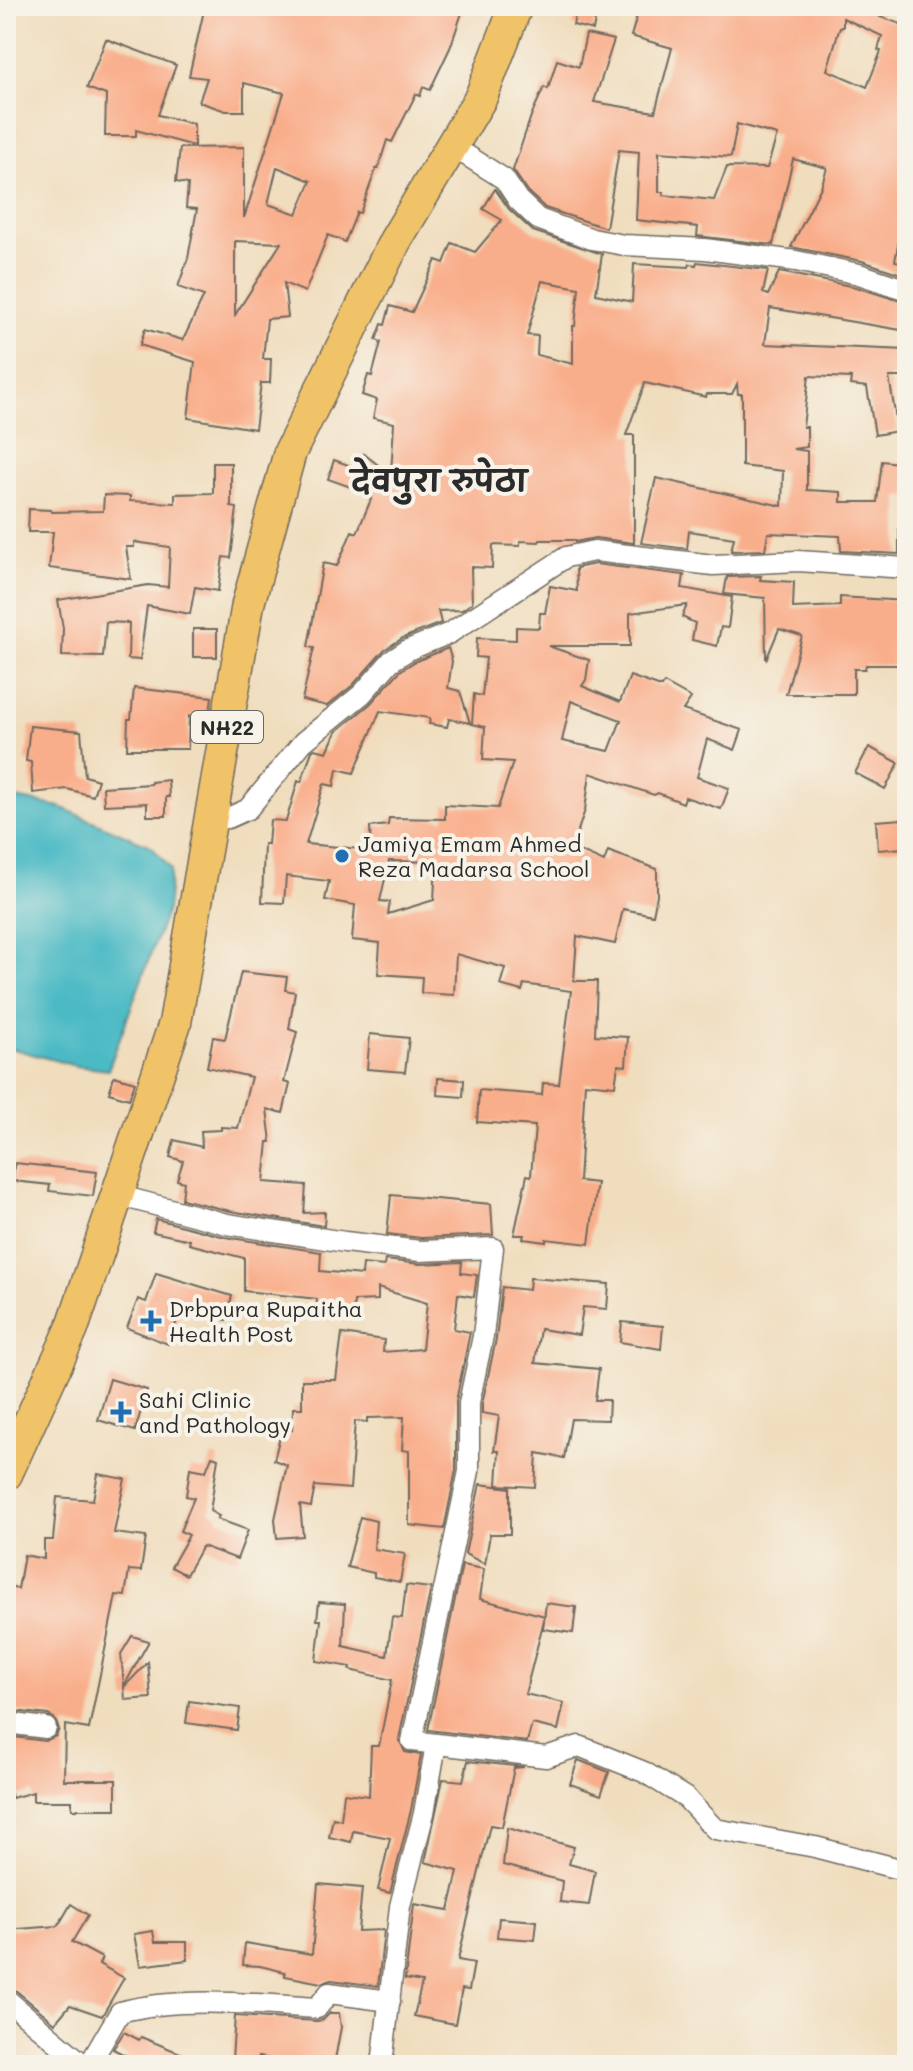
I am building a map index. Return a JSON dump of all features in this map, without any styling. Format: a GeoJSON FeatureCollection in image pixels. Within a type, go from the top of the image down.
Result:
{"type":"FeatureCollection","features":[{"type":"Feature","properties":{"kind":"main road","name":"NH22"},"geometry":{"type":"LineString","coordinates":[[6,1474],[72,1329],[175,1023],[248,604],[290,452],[395,241],[481,97],[516,6]]}},
{"type":"Feature","properties":{"kind":"street"},"geometry":{"type":"LineString","coordinates":[[452,146],[504,179],[518,200],[538,219],[592,239],[624,245],[705,249],[796,261],[859,274],[907,290]]}},
{"type":"Feature","properties":{"kind":"street"},"geometry":{"type":"LineString","coordinates":[[211,819],[228,818],[248,809],[303,742],[362,694],[391,661],[408,650],[450,633],[566,557],[594,551],[713,565],[798,561],[907,568]]}},
{"type":"Feature","properties":{"kind":"street"},"geometry":{"type":"LineString","coordinates":[[117,1195],[227,1224],[345,1242],[420,1251],[493,1248],[483,1336],[469,1403],[469,1471],[412,1741],[546,1757],[579,1746],[644,1772],[686,1798],[715,1829],[815,1847],[907,1871]]}},
{"type":"Feature","properties":{"kind":"street"},"geometry":{"type":"LineString","coordinates":[[6,1723],[46,1728]]}},
{"type":"Feature","properties":{"kind":"street"},"geometry":{"type":"LineString","coordinates":[[382,2065],[400,1906],[424,1813],[436,1744]]}},
{"type":"Feature","properties":{"kind":"street"},"geometry":{"type":"LineString","coordinates":[[6,1999],[86,2065],[120,2012],[139,2007],[230,2003],[317,2008],[329,1993],[341,1992],[390,2001]]}},
{"type":"Feature","properties":{"kind":"water"},"geometry":{"type":"Polygon","coordinates":[[[6,796],[60,807],[151,846],[171,869],[167,910],[108,1070],[76,1066],[6,1047],[6,796]]]}},
{"type":"Feature","properties":{"kind":"building"},"geometry":{"type":"Polygon","coordinates":[[[205,6],[369,6],[399,11],[400,6],[450,6],[463,10],[450,48],[430,90],[423,87],[420,96],[416,94],[392,142],[387,140],[360,213],[357,212],[345,242],[328,235],[305,292],[284,283],[288,317],[267,319],[263,359],[271,359],[270,383],[261,383],[255,429],[188,418],[195,362],[140,345],[145,329],[183,340],[204,296],[178,287],[188,258],[197,209],[186,208],[188,184],[176,182],[180,148],[244,147],[244,218],[284,93],[244,83],[244,111],[226,111],[199,102],[207,78],[189,76],[205,6]],[[277,167],[268,204],[297,214],[311,181],[277,167]],[[235,241],[235,315],[281,243],[235,241]]]}},
{"type":"Feature","properties":{"kind":"building"},"geometry":{"type":"Polygon","coordinates":[[[577,6],[598,6],[593,30],[573,25],[577,6]]]}},
{"type":"Feature","properties":{"kind":"building"},"geometry":{"type":"Polygon","coordinates":[[[640,6],[885,6],[880,17],[907,26],[907,198],[895,261],[907,263],[907,276],[862,261],[791,247],[821,187],[827,168],[793,159],[773,245],[697,236],[698,227],[636,220],[639,152],[619,150],[606,228],[545,208],[528,192],[513,170],[531,116],[544,87],[548,89],[557,60],[579,67],[586,34],[614,40],[594,102],[655,112],[672,48],[631,36],[640,6]],[[843,18],[843,27],[840,27],[827,70],[867,87],[881,51],[878,50],[882,36],[843,18]],[[737,124],[731,157],[659,152],[659,192],[714,200],[727,167],[767,168],[777,135],[737,124]]]}},
{"type":"Feature","properties":{"kind":"building"},"geometry":{"type":"Polygon","coordinates":[[[106,39],[176,65],[158,115],[194,124],[194,146],[136,130],[136,136],[105,136],[106,95],[87,88],[106,39]]]}},
{"type":"Feature","properties":{"kind":"building"},"geometry":{"type":"Polygon","coordinates":[[[495,189],[509,209],[533,231],[602,254],[596,294],[632,302],[634,264],[689,267],[697,262],[768,270],[763,293],[768,295],[779,272],[856,287],[907,303],[907,331],[770,308],[765,344],[907,350],[907,377],[889,377],[898,431],[875,435],[867,387],[850,385],[851,378],[809,376],[803,427],[807,427],[807,447],[793,449],[807,451],[807,490],[841,492],[841,502],[877,502],[882,461],[907,464],[907,497],[899,496],[899,554],[841,551],[840,536],[768,533],[765,550],[731,551],[734,538],[689,531],[687,549],[641,543],[656,478],[782,506],[783,471],[742,466],[742,394],[738,394],[737,384],[732,394],[707,394],[706,397],[645,383],[626,435],[634,435],[634,543],[595,538],[575,542],[520,541],[520,546],[493,545],[492,568],[471,567],[472,603],[462,610],[438,611],[441,623],[403,638],[384,650],[353,685],[327,706],[302,700],[314,648],[308,647],[323,563],[337,566],[352,531],[357,533],[372,497],[328,479],[334,460],[354,467],[364,454],[391,475],[394,423],[373,418],[377,400],[362,395],[368,375],[372,376],[381,342],[376,340],[382,324],[385,325],[390,306],[412,312],[436,260],[444,263],[452,243],[475,252],[502,220],[483,209],[495,189]],[[542,281],[527,335],[538,336],[537,355],[573,364],[573,326],[579,288],[542,281]]]}},
{"type":"Feature","properties":{"kind":"building"},"geometry":{"type":"Polygon","coordinates":[[[213,463],[231,463],[231,507],[237,508],[231,558],[223,557],[218,591],[195,587],[190,614],[147,606],[140,660],[128,659],[129,623],[106,622],[103,657],[62,656],[63,628],[58,600],[148,585],[168,587],[170,547],[134,542],[134,547],[126,547],[131,579],[49,568],[53,532],[28,532],[29,509],[51,512],[103,511],[104,495],[130,496],[130,501],[175,503],[175,494],[213,493],[213,463]]]}},
{"type":"Feature","properties":{"kind":"building"},"geometry":{"type":"Polygon","coordinates":[[[595,564],[684,575],[682,588],[732,597],[728,628],[721,627],[717,646],[692,640],[695,623],[682,617],[687,605],[630,613],[630,646],[548,646],[589,660],[582,686],[620,702],[630,676],[661,687],[664,683],[691,698],[683,710],[742,730],[735,750],[707,739],[697,777],[729,788],[721,809],[685,797],[683,803],[590,773],[585,810],[572,848],[604,862],[608,851],[657,869],[657,895],[653,915],[623,909],[615,944],[577,936],[574,981],[597,981],[595,1035],[628,1037],[626,1066],[618,1065],[615,1086],[585,1083],[579,1181],[597,1183],[589,1244],[546,1239],[546,1242],[514,1235],[527,1175],[531,1176],[535,1126],[477,1122],[479,1090],[542,1095],[543,1083],[559,1084],[571,991],[524,984],[522,991],[500,985],[505,968],[456,954],[454,995],[421,993],[422,977],[378,974],[380,943],[352,940],[355,905],[325,900],[329,881],[286,876],[284,903],[262,902],[264,844],[268,844],[270,820],[286,821],[298,781],[301,782],[312,751],[327,752],[336,732],[370,704],[400,671],[448,648],[452,661],[448,688],[460,691],[470,723],[449,719],[447,727],[429,724],[430,718],[380,711],[354,773],[337,769],[334,786],[324,784],[306,844],[371,850],[370,827],[388,825],[389,818],[445,819],[445,805],[498,808],[513,762],[483,760],[485,727],[472,724],[474,694],[482,696],[486,658],[476,657],[477,638],[516,640],[516,627],[539,628],[540,613],[545,613],[550,586],[577,591],[576,568],[595,564]],[[571,701],[562,741],[609,751],[621,720],[571,701]],[[389,861],[380,901],[390,902],[388,914],[434,900],[436,862],[389,861]]]}},
{"type":"Feature","properties":{"kind":"building"},"geometry":{"type":"Polygon","coordinates":[[[761,576],[760,580],[794,582],[793,608],[840,606],[840,597],[906,601],[904,642],[907,642],[907,665],[866,665],[865,669],[854,669],[854,694],[786,694],[802,636],[779,629],[766,660],[765,598],[724,594],[727,577],[761,576]]]}},
{"type":"Feature","properties":{"kind":"building"},"geometry":{"type":"Polygon","coordinates":[[[193,629],[217,629],[217,657],[193,657],[193,629]]]}},
{"type":"Feature","properties":{"kind":"building"},"geometry":{"type":"Polygon","coordinates":[[[134,688],[212,697],[209,719],[189,716],[188,749],[127,749],[128,719],[131,719],[134,688]]]}},
{"type":"Feature","properties":{"kind":"building"},"geometry":{"type":"Polygon","coordinates":[[[30,726],[81,731],[85,776],[98,780],[93,796],[67,789],[33,793],[31,762],[26,761],[30,726]]]}},
{"type":"Feature","properties":{"kind":"building"},"geometry":{"type":"Polygon","coordinates":[[[869,747],[899,763],[885,789],[855,773],[869,747]]]}},
{"type":"Feature","properties":{"kind":"building"},"geometry":{"type":"Polygon","coordinates":[[[168,780],[166,816],[147,816],[147,803],[104,805],[103,787],[168,780]]]}},
{"type":"Feature","properties":{"kind":"building"},"geometry":{"type":"Polygon","coordinates":[[[902,819],[904,848],[878,850],[876,821],[902,819]]]}},
{"type":"Feature","properties":{"kind":"building"},"geometry":{"type":"Polygon","coordinates":[[[241,972],[287,977],[285,990],[295,992],[289,1029],[297,1032],[284,1082],[290,1084],[283,1113],[267,1109],[271,1142],[268,1142],[264,1182],[306,1185],[304,1213],[325,1212],[324,1226],[230,1211],[182,1199],[184,1182],[177,1180],[183,1161],[170,1157],[174,1140],[202,1147],[201,1131],[238,1128],[251,1077],[207,1067],[213,1037],[225,1039],[241,972]]]}},
{"type":"Feature","properties":{"kind":"building"},"geometry":{"type":"Polygon","coordinates":[[[370,1034],[409,1038],[405,1072],[367,1069],[370,1034]]]}},
{"type":"Feature","properties":{"kind":"building"},"geometry":{"type":"Polygon","coordinates":[[[114,1076],[135,1082],[129,1099],[109,1093],[114,1076]]]}},
{"type":"Feature","properties":{"kind":"building"},"geometry":{"type":"Polygon","coordinates":[[[438,1078],[464,1080],[463,1097],[437,1095],[438,1078]]]}},
{"type":"Feature","properties":{"kind":"building"},"geometry":{"type":"Polygon","coordinates":[[[15,1163],[97,1172],[93,1196],[49,1191],[50,1185],[13,1181],[15,1163]]]}},
{"type":"Feature","properties":{"kind":"building"},"geometry":{"type":"Polygon","coordinates":[[[391,1195],[491,1204],[493,1235],[421,1238],[387,1234],[391,1195]]]}},
{"type":"Feature","properties":{"kind":"building"},"geometry":{"type":"Polygon","coordinates":[[[156,1219],[225,1237],[321,1252],[320,1271],[362,1275],[363,1264],[384,1266],[385,1260],[420,1264],[462,1262],[461,1273],[477,1275],[474,1297],[458,1294],[454,1329],[470,1332],[456,1401],[456,1470],[444,1529],[409,1525],[409,1451],[402,1450],[404,1417],[355,1421],[350,1489],[315,1486],[311,1507],[300,1505],[303,1536],[277,1538],[275,1519],[287,1465],[274,1460],[282,1428],[292,1430],[293,1408],[302,1408],[302,1380],[336,1380],[342,1334],[384,1340],[383,1352],[422,1349],[427,1303],[378,1288],[378,1300],[354,1301],[353,1313],[316,1310],[317,1299],[244,1291],[244,1258],[189,1244],[190,1240],[153,1232],[156,1219]]]}},
{"type":"Feature","properties":{"kind":"building"},"geometry":{"type":"Polygon","coordinates":[[[156,1273],[232,1296],[226,1320],[182,1308],[168,1344],[127,1328],[138,1299],[146,1302],[156,1273]]]}},
{"type":"Feature","properties":{"kind":"building"},"geometry":{"type":"Polygon","coordinates":[[[530,1278],[609,1284],[607,1309],[583,1307],[579,1335],[540,1329],[535,1363],[599,1369],[595,1400],[609,1400],[608,1420],[571,1419],[564,1458],[537,1453],[535,1487],[497,1485],[499,1451],[494,1451],[499,1416],[482,1413],[482,1404],[496,1339],[502,1287],[529,1290],[530,1278]]]}},
{"type":"Feature","properties":{"kind":"building"},"geometry":{"type":"Polygon","coordinates":[[[622,1322],[663,1326],[661,1349],[620,1342],[622,1322]]]}},
{"type":"Feature","properties":{"kind":"building"},"geometry":{"type":"Polygon","coordinates":[[[110,1379],[147,1390],[135,1431],[98,1420],[110,1379]]]}},
{"type":"Feature","properties":{"kind":"building"},"geometry":{"type":"Polygon","coordinates":[[[212,1456],[218,1458],[210,1511],[219,1516],[217,1519],[248,1530],[237,1559],[202,1546],[186,1575],[171,1567],[189,1535],[180,1531],[194,1498],[186,1496],[190,1468],[206,1471],[212,1456]]]}},
{"type":"Feature","properties":{"kind":"building"},"geometry":{"type":"Polygon","coordinates":[[[98,1474],[125,1479],[114,1533],[146,1537],[141,1571],[129,1570],[125,1596],[116,1595],[89,1729],[65,1725],[64,1780],[116,1780],[116,1809],[72,1809],[72,1801],[33,1801],[33,1792],[12,1798],[6,1776],[6,1736],[45,1741],[56,1736],[59,1729],[54,1718],[48,1715],[6,1710],[6,1584],[18,1589],[24,1555],[44,1559],[44,1540],[53,1540],[57,1497],[93,1500],[98,1474]]]}},
{"type":"Feature","properties":{"kind":"building"},"geometry":{"type":"Polygon","coordinates":[[[480,1484],[510,1488],[510,1534],[490,1534],[485,1564],[465,1554],[480,1484]]]}},
{"type":"Feature","properties":{"kind":"building"},"geometry":{"type":"Polygon","coordinates":[[[360,1517],[376,1521],[374,1549],[405,1554],[400,1582],[347,1567],[360,1517]]]}},
{"type":"Feature","properties":{"kind":"building"},"geometry":{"type":"Polygon","coordinates":[[[462,1565],[484,1569],[480,1599],[545,1616],[525,1694],[564,1703],[558,1730],[532,1724],[527,1742],[428,1730],[462,1565]]]}},
{"type":"Feature","properties":{"kind":"building"},"geometry":{"type":"Polygon","coordinates":[[[406,1585],[431,1588],[399,1739],[405,1752],[421,1755],[390,1893],[378,1890],[390,1838],[353,1831],[351,1842],[329,1837],[333,1818],[341,1820],[344,1793],[369,1796],[371,1746],[379,1746],[392,1680],[350,1670],[351,1667],[316,1661],[321,1620],[317,1620],[319,1602],[345,1604],[343,1646],[387,1656],[392,1617],[402,1618],[406,1585]]]}},
{"type":"Feature","properties":{"kind":"building"},"geometry":{"type":"Polygon","coordinates":[[[546,1603],[576,1607],[573,1633],[543,1629],[546,1603]]]}},
{"type":"Feature","properties":{"kind":"building"},"geometry":{"type":"Polygon","coordinates":[[[132,1636],[149,1641],[124,1686],[121,1654],[132,1636]]]}},
{"type":"Feature","properties":{"kind":"building"},"geometry":{"type":"Polygon","coordinates":[[[148,1662],[151,1698],[125,1700],[124,1687],[148,1662]]]}},
{"type":"Feature","properties":{"kind":"building"},"geometry":{"type":"Polygon","coordinates":[[[189,1701],[240,1708],[237,1730],[186,1723],[189,1701]]]}},
{"type":"Feature","properties":{"kind":"building"},"geometry":{"type":"Polygon","coordinates":[[[578,1760],[609,1772],[601,1795],[570,1784],[578,1760]]]}},
{"type":"Feature","properties":{"kind":"building"},"geometry":{"type":"Polygon","coordinates":[[[468,1761],[524,1767],[514,1768],[502,1827],[490,1825],[458,1960],[474,1963],[469,1990],[462,1989],[455,2024],[414,2016],[422,1982],[405,1979],[414,1904],[449,1910],[458,1871],[425,1862],[443,1779],[463,1781],[468,1761]]]}},
{"type":"Feature","properties":{"kind":"building"},"geometry":{"type":"Polygon","coordinates":[[[507,1828],[574,1847],[569,1864],[595,1871],[589,1905],[560,1902],[562,1881],[503,1865],[507,1828]]]}},
{"type":"Feature","properties":{"kind":"building"},"geometry":{"type":"Polygon","coordinates":[[[318,1884],[362,1888],[358,1931],[384,1930],[378,1986],[331,1980],[321,1983],[285,1976],[285,1972],[260,1966],[243,1965],[245,1943],[312,1954],[318,1884]]]}},
{"type":"Feature","properties":{"kind":"building"},"geometry":{"type":"Polygon","coordinates":[[[71,1904],[88,1915],[72,1942],[102,1958],[99,1964],[124,1978],[102,2016],[70,2005],[55,2023],[14,1989],[6,1986],[6,1930],[58,1926],[71,1904]]]}},
{"type":"Feature","properties":{"kind":"building"},"geometry":{"type":"Polygon","coordinates":[[[499,1918],[537,1921],[535,1940],[497,1937],[499,1918]]]}},
{"type":"Feature","properties":{"kind":"building"},"geometry":{"type":"Polygon","coordinates":[[[153,1931],[155,1942],[187,1942],[187,1960],[140,1966],[134,1934],[153,1931]]]}},
{"type":"Feature","properties":{"kind":"building"},"geometry":{"type":"Polygon","coordinates":[[[330,2013],[339,2013],[341,2027],[334,2065],[308,2065],[258,2057],[257,2063],[232,2059],[235,2016],[317,2021],[330,2013]]]}},
{"type":"Feature","properties":{"kind":"building"},"geometry":{"type":"Polygon","coordinates":[[[124,2032],[209,2065],[123,2065],[127,2056],[113,2049],[124,2032]]]}},
{"type":"Feature","properties":{"kind":"place","name":"Jamiya Emam Ahmed Reza Madarsa School"},"geometry":{"type":"Point","coordinates":[342,856]}},
{"type":"Feature","properties":{"kind":"place","name":"Drbpura Rupaitha Health Post"},"geometry":{"type":"Point","coordinates":[151,1321]}},
{"type":"Feature","properties":{"kind":"place","name":"Sahi Clinic and Pathology"},"geometry":{"type":"Point","coordinates":[121,1412]}},
{"type":"Feature","properties":{"kind":"district","name":"देवपुरा रुपेठा"},"geometry":{"type":"Point","coordinates":[439,480]}}]}
